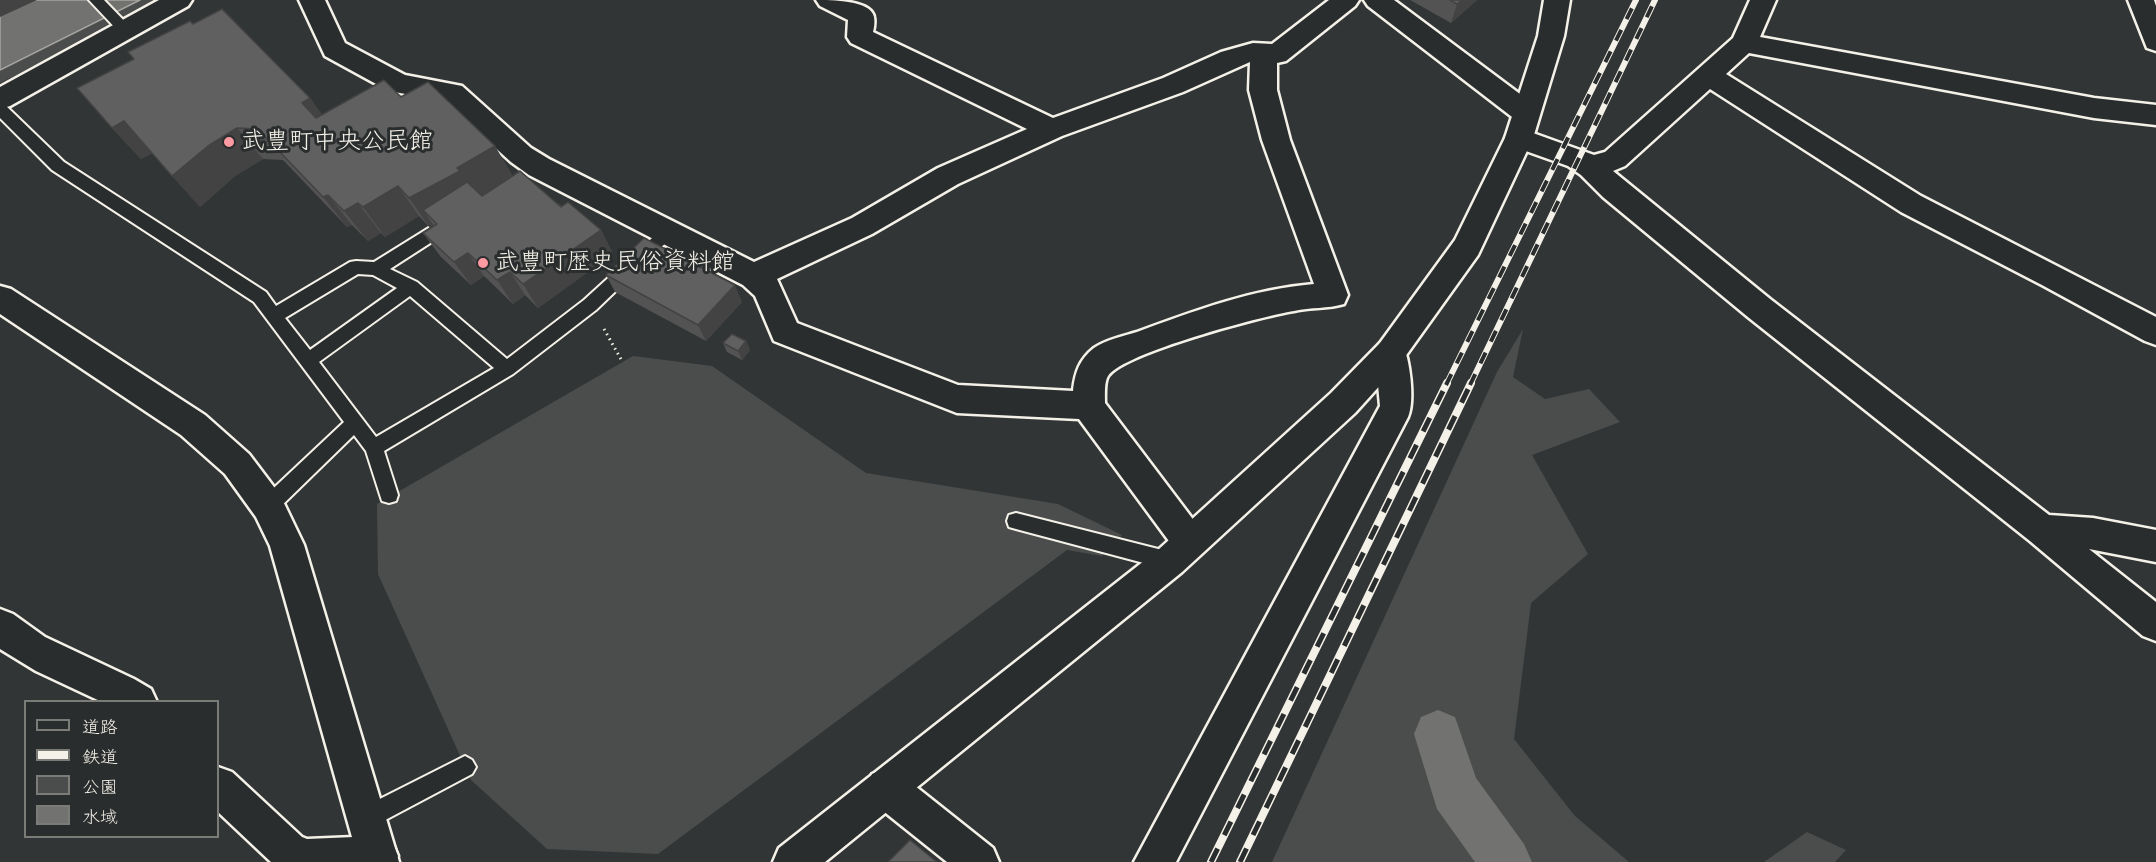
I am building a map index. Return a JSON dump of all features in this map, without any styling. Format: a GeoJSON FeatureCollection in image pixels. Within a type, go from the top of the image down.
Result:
{"type":"FeatureCollection","features":[{"type":"Feature","properties":{"kind":"street"},"geometry":{"type":"LineString","coordinates":[[0,99],[179,0]]}},
{"type":"Feature","properties":{"kind":"street"},"geometry":{"type":"LineString","coordinates":[[312,0],[334,49],[399,84],[452,93],[521,155],[530,173],[668,233],[754,276],[768,289],[785,332],[957,399],[1088,406]]}},
{"type":"Feature","properties":{"kind":"street"},"geometry":{"type":"LineString","coordinates":[[829,0],[861,16],[860,37],[1052,129]]}},
{"type":"Feature","properties":{"kind":"street"},"geometry":{"type":"LineString","coordinates":[[754,276],[862,225],[948,176],[1052,129],[1173,85],[1253,52],[1276,54],[1346,0]]}},
{"type":"Feature","properties":{"kind":"street"},"geometry":{"type":"LineString","coordinates":[[1377,0],[1522,126],[1592,167],[1613,189],[2042,530],[2156,624]]}},
{"type":"Feature","properties":{"kind":"street"},"geometry":{"type":"LineString","coordinates":[[793,862],[1179,551],[1343,403],[1391,351],[1467,247],[1522,126],[1551,36],[1557,0]]}},
{"type":"Feature","properties":{"kind":"street"},"geometry":{"type":"LineString","coordinates":[[1592,167],[1615,159],[1744,43],[1763,0]]}},
{"type":"Feature","properties":{"kind":"street"},"geometry":{"type":"LineString","coordinates":[[2141,0],[2156,42]]}},
{"type":"Feature","properties":{"kind":"street"},"geometry":{"type":"LineString","coordinates":[[1744,43],[2094,108],[2156,115]]}},
{"type":"Feature","properties":{"kind":"street"},"geometry":{"type":"LineString","coordinates":[[1179,551],[1088,406],[1091,372],[1107,356],[1229,313],[1295,297],[1333,295],[1276,140],[1263,90],[1264,53]]}},
{"type":"Feature","properties":{"kind":"street"},"geometry":{"type":"LineString","coordinates":[[1709,76],[1911,204],[2053,276],[2152,321]]}},
{"type":"Feature","properties":{"kind":"street"},"geometry":{"type":"LineString","coordinates":[[0,298],[96,359],[193,425],[237,464],[268,506],[287,545],[378,859],[307,859],[288,851],[219,787]]}},
{"type":"Feature","properties":{"kind":"street"},"geometry":{"type":"LineString","coordinates":[[1154,862],[1396,407],[1391,351]]}},
{"type":"Feature","properties":{"kind":"street"},"geometry":{"type":"LineString","coordinates":[[2042,530],[2092,534],[2156,546]]}},
{"type":"Feature","properties":{"kind":"street"},"geometry":{"type":"LineString","coordinates":[[0,626],[23,645],[121,690],[135,700]]}},
{"type":"Feature","properties":{"kind":"street"},"geometry":{"type":"LineString","coordinates":[[886,788],[979,862]]}},
{"type":"Feature","properties":{"kind":"lane"},"geometry":{"type":"LineString","coordinates":[[96,0],[124,30]]}},
{"type":"Feature","properties":{"kind":"lane"},"geometry":{"type":"LineString","coordinates":[[0,109],[58,166],[260,297],[374,448],[389,495]]}},
{"type":"Feature","properties":{"kind":"lane"},"geometry":{"type":"LineString","coordinates":[[376,269],[462,215]]}},
{"type":"Feature","properties":{"kind":"lane"},"geometry":{"type":"LineString","coordinates":[[374,448],[507,369],[590,305],[668,233]]}},
{"type":"Feature","properties":{"kind":"lane"},"geometry":{"type":"LineString","coordinates":[[274,316],[356,267],[376,269],[411,287],[507,369]]}},
{"type":"Feature","properties":{"kind":"lane"},"geometry":{"type":"LineString","coordinates":[[308,361],[411,287]]}},
{"type":"Feature","properties":{"kind":"lane"},"geometry":{"type":"LineString","coordinates":[[268,506],[355,423]]}},
{"type":"Feature","properties":{"kind":"lane"},"geometry":{"type":"LineString","coordinates":[[1016,521],[1179,551]]}},
{"type":"Feature","properties":{"kind":"lane"},"geometry":{"type":"LineString","coordinates":[[366,818],[465,767]]}},
{"type":"Feature","properties":{"kind":"path"},"geometry":{"type":"LineString","coordinates":[[590,305],[622,361]]}},
{"type":"Feature","properties":{"kind":"green space"},"geometry":{"type":"Polygon","coordinates":[[[0,0],[166,0],[98,37],[0,83],[0,0]]]}},
{"type":"Feature","properties":{"kind":"green space"},"geometry":{"type":"Polygon","coordinates":[[[1523,329],[1513,377],[1545,399],[1589,389],[1620,422],[1532,455],[1588,554],[1531,603],[1514,739],[1575,816],[1629,862],[1272,862],[1497,372],[1523,329]]]}},
{"type":"Feature","properties":{"kind":"green space"},"geometry":{"type":"Polygon","coordinates":[[[633,356],[712,366],[866,473],[1058,504],[1122,535],[1102,556],[1067,550],[658,854],[547,849],[471,780],[378,574],[377,504],[633,356]]]}},
{"type":"Feature","properties":{"kind":"green space"},"geometry":{"type":"Polygon","coordinates":[[[1807,832],[1846,850],[1835,862],[1764,862],[1807,832]]]}},
{"type":"Feature","properties":{"kind":"water"},"geometry":{"type":"Polygon","coordinates":[[[0,0],[140,0],[0,70],[0,0]]]}},
{"type":"Feature","properties":{"kind":"building"},"geometry":{"type":"Polygon","coordinates":[[[1450,0],[1462,0],[1457,4],[1450,0]]]}},
{"type":"Feature","properties":{"kind":"building","name":"武豊町中央公民館"},"geometry":{"type":"Polygon","coordinates":[[[222,9],[310,98],[302,103],[316,118],[384,80],[401,97],[428,82],[495,146],[457,168],[460,171],[409,198],[398,186],[363,207],[358,203],[344,211],[328,195],[323,197],[258,129],[237,128],[208,146],[172,176],[124,121],[112,128],[77,88],[134,59],[128,52],[190,21],[193,24],[222,9]]]}},
{"type":"Feature","properties":{"kind":"building"},"geometry":{"type":"Polygon","coordinates":[[[520,171],[561,207],[568,202],[601,230],[523,284],[510,272],[497,280],[468,253],[454,262],[423,233],[437,224],[423,210],[467,182],[482,196],[520,171]]]}},
{"type":"Feature","properties":{"kind":"building"},"geometry":{"type":"Polygon","coordinates":[[[644,238],[735,285],[698,325],[606,275],[644,238]]]}},
{"type":"Feature","properties":{"kind":"building"},"geometry":{"type":"Polygon","coordinates":[[[732,334],[746,341],[738,351],[723,343],[732,334]]]}},
{"type":"Feature","properties":{"kind":"building"},"geometry":{"type":"Polygon","coordinates":[[[910,840],[937,862],[888,862],[910,840]]]}},
{"type":"Feature","properties":{"kind":"waterway"},"geometry":{"type":"LineString","coordinates":[[1438,734],[1455,791],[1506,862]]}},
{"type":"Feature","properties":{"kind":"railway"},"geometry":{"type":"LineString","coordinates":[[1446,385],[1636,0]]}},
{"type":"Feature","properties":{"kind":"railway"},"geometry":{"type":"LineString","coordinates":[[1470,385],[1655,0]]}},
{"type":"Feature","properties":{"kind":"railway"},"geometry":{"type":"LineString","coordinates":[[1211,862],[1447,383]]}},
{"type":"Feature","properties":{"kind":"railway"},"geometry":{"type":"LineString","coordinates":[[1240,862],[1471,383]]}},
{"type":"Feature","properties":{"kind":"place","name":"武豊町中央公民館"},"geometry":{"type":"Point","coordinates":[229,142]}},
{"type":"Feature","properties":{"kind":"place","name":"武豊町歴史民俗資料館"},"geometry":{"type":"Point","coordinates":[483,263]}}]}
